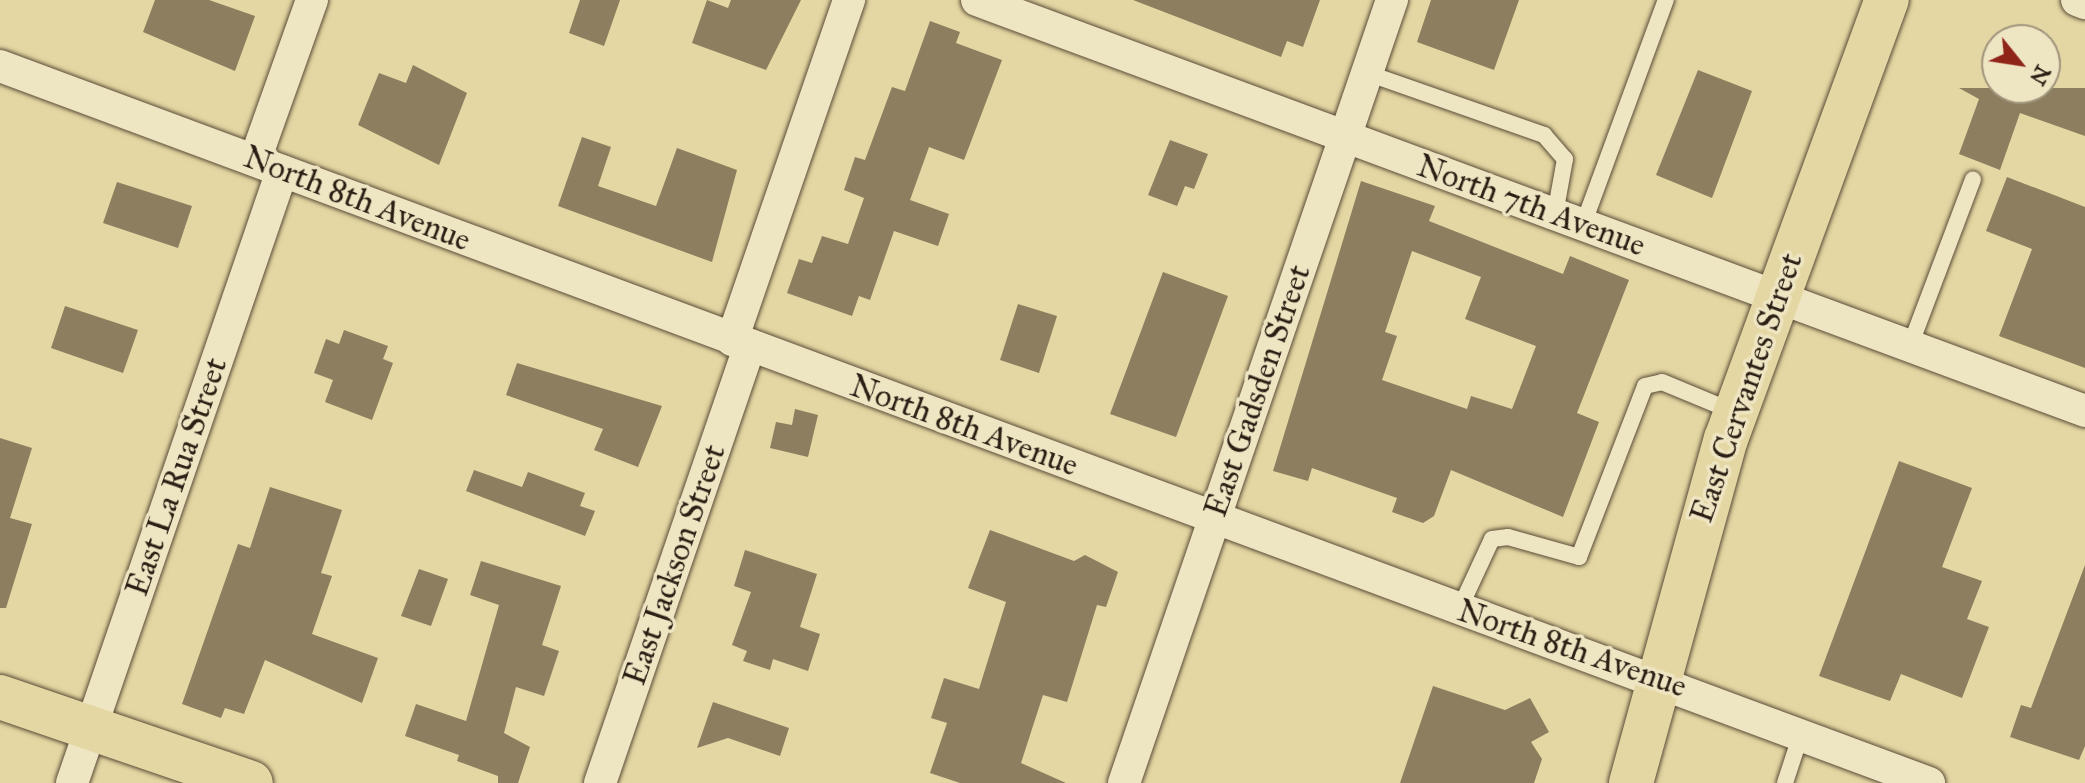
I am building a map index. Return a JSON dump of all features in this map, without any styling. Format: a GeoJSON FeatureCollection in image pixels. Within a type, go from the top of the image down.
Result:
{"type":"FeatureCollection","features":[{"type":"Feature","properties":{"kind":"main road","name":"East Cervantes Street"},"geometry":{"type":"LineString","coordinates":[[1631,783],[1735,412],[1887,0]]}},
{"type":"Feature","properties":{"kind":"main road"},"geometry":{"type":"LineString","coordinates":[[0,697],[251,783]]}},
{"type":"Feature","properties":{"kind":"street","name":"East La Rua Street"},"geometry":{"type":"LineString","coordinates":[[72,783],[269,166],[312,0]]}},
{"type":"Feature","properties":{"kind":"street","name":"East Jackson Street"},"geometry":{"type":"LineString","coordinates":[[608,781],[740,343],[849,0]]}},
{"type":"Feature","properties":{"kind":"street","name":"North 7th Avenue"},"geometry":{"type":"LineString","coordinates":[[977,0],[2085,411]]}},
{"type":"Feature","properties":{"kind":"street","name":"East Gadsden Street"},"geometry":{"type":"LineString","coordinates":[[1124,783],[1392,0]]}},
{"type":"Feature","properties":{"kind":"street"},"geometry":{"type":"LineString","coordinates":[[2077,0],[2085,3]]}},
{"type":"Feature","properties":{"kind":"street","name":"North 8th Avenue"},"geometry":{"type":"LineString","coordinates":[[0,66],[1459,610],[1661,679],[1929,783]]}},
{"type":"Feature","properties":{"kind":"lane"},"geometry":{"type":"LineString","coordinates":[[1569,220],[1666,0]]}},
{"type":"Feature","properties":{"kind":"lane"},"geometry":{"type":"LineString","coordinates":[[1367,73],[1544,135],[1565,159],[1569,220]]}},
{"type":"Feature","properties":{"kind":"lane"},"geometry":{"type":"LineString","coordinates":[[1910,346],[1973,179]]}},
{"type":"Feature","properties":{"kind":"lane"},"geometry":{"type":"LineString","coordinates":[[1459,610],[1492,539],[1508,537],[1579,557],[1645,386],[1662,382],[1735,412]]}},
{"type":"Feature","properties":{"kind":"lane"},"geometry":{"type":"LineString","coordinates":[[1785,783],[1801,734]]}},
{"type":"Feature","properties":{"kind":"building"},"geometry":{"type":"Polygon","coordinates":[[[155,0],[209,0],[255,16],[235,71],[143,32],[155,0]]]}},
{"type":"Feature","properties":{"kind":"building"},"geometry":{"type":"Polygon","coordinates":[[[580,0],[620,0],[604,46],[569,33],[580,0]]]}},
{"type":"Feature","properties":{"kind":"building"},"geometry":{"type":"Polygon","coordinates":[[[707,0],[728,8],[731,0],[801,0],[766,70],[692,43],[707,0]]]}},
{"type":"Feature","properties":{"kind":"building"},"geometry":{"type":"Polygon","coordinates":[[[1133,0],[1320,0],[1303,47],[1287,41],[1281,57],[1133,0]]]}},
{"type":"Feature","properties":{"kind":"building"},"geometry":{"type":"Polygon","coordinates":[[[1431,0],[1519,0],[1494,70],[1417,42],[1431,0]]]}},
{"type":"Feature","properties":{"kind":"building"},"geometry":{"type":"Polygon","coordinates":[[[930,21],[960,32],[956,43],[1002,60],[964,160],[929,147],[910,200],[949,214],[938,246],[894,231],[870,300],[859,296],[852,316],[787,293],[799,259],[812,263],[822,236],[848,244],[864,198],[844,190],[855,157],[865,160],[892,87],[905,91],[930,21]]]}},
{"type":"Feature","properties":{"kind":"building"},"geometry":{"type":"Polygon","coordinates":[[[413,65],[467,93],[439,165],[358,125],[379,73],[406,83],[413,65]]]}},
{"type":"Feature","properties":{"kind":"building"},"geometry":{"type":"Polygon","coordinates":[[[1698,70],[1752,91],[1712,198],[1656,175],[1698,70]]]}},
{"type":"Feature","properties":{"kind":"building"},"geometry":{"type":"Polygon","coordinates":[[[1959,88],[1981,88],[1981,104],[2061,104],[2061,88],[2085,88],[2085,136],[2020,113],[2000,170],[1959,154],[1979,99],[1959,88]]]}},
{"type":"Feature","properties":{"kind":"building"},"geometry":{"type":"Polygon","coordinates":[[[582,137],[611,147],[598,186],[656,206],[677,148],[737,170],[712,262],[558,206],[582,137]]]}},
{"type":"Feature","properties":{"kind":"building"},"geometry":{"type":"Polygon","coordinates":[[[1170,140],[1208,154],[1194,189],[1185,186],[1177,206],[1148,195],[1170,140]]]}},
{"type":"Feature","properties":{"kind":"building"},"geometry":{"type":"Polygon","coordinates":[[[2007,177],[2085,207],[2085,368],[1999,336],[2032,249],[1986,231],[2007,177]]]}},
{"type":"Feature","properties":{"kind":"building"},"geometry":{"type":"Polygon","coordinates":[[[1361,181],[1435,206],[1429,221],[1563,274],[1570,256],[1629,280],[1577,413],[1599,422],[1563,517],[1451,470],[1434,516],[1423,523],[1392,512],[1397,498],[1312,468],[1308,481],[1273,471],[1361,181]],[[1412,251],[1385,332],[1397,336],[1382,380],[1467,409],[1471,396],[1512,409],[1536,346],[1465,319],[1481,277],[1412,251]]]}},
{"type":"Feature","properties":{"kind":"building"},"geometry":{"type":"Polygon","coordinates":[[[117,182],[192,206],[178,248],[103,223],[117,182]]]}},
{"type":"Feature","properties":{"kind":"building"},"geometry":{"type":"Polygon","coordinates":[[[1163,272],[1228,296],[1176,437],[1110,414],[1163,272]]]}},
{"type":"Feature","properties":{"kind":"building"},"geometry":{"type":"Polygon","coordinates":[[[1018,304],[1057,316],[1039,373],[1000,360],[1018,304]]]}},
{"type":"Feature","properties":{"kind":"building"},"geometry":{"type":"Polygon","coordinates":[[[65,306],[138,330],[123,373],[51,348],[65,306]]]}},
{"type":"Feature","properties":{"kind":"building"},"geometry":{"type":"Polygon","coordinates":[[[344,330],[388,346],[383,359],[393,363],[372,420],[325,402],[333,380],[314,373],[326,339],[339,344],[344,330]]]}},
{"type":"Feature","properties":{"kind":"building"},"geometry":{"type":"Polygon","coordinates":[[[517,363],[662,406],[638,467],[594,450],[603,429],[506,395],[517,363]]]}},
{"type":"Feature","properties":{"kind":"building"},"geometry":{"type":"Polygon","coordinates":[[[795,409],[818,415],[808,457],[770,448],[776,422],[792,425],[795,409]]]}},
{"type":"Feature","properties":{"kind":"building"},"geometry":{"type":"Polygon","coordinates":[[[0,438],[32,448],[10,518],[32,524],[6,608],[0,608],[0,438]]]}},
{"type":"Feature","properties":{"kind":"building"},"geometry":{"type":"Polygon","coordinates":[[[1899,461],[1972,488],[1942,567],[1982,581],[1967,619],[1989,627],[1962,698],[1901,674],[1890,701],[1819,676],[1899,461]]]}},
{"type":"Feature","properties":{"kind":"building"},"geometry":{"type":"Polygon","coordinates":[[[474,470],[522,487],[528,472],[585,493],[580,506],[595,511],[585,536],[466,491],[474,470]]]}},
{"type":"Feature","properties":{"kind":"building"},"geometry":{"type":"Polygon","coordinates":[[[270,487],[342,510],[321,573],[332,576],[312,634],[378,658],[362,703],[265,660],[244,714],[225,708],[221,718],[182,704],[238,544],[250,548],[270,487]]]}},
{"type":"Feature","properties":{"kind":"building"},"geometry":{"type":"Polygon","coordinates":[[[990,530],[1074,561],[1085,555],[1118,572],[1106,607],[1097,605],[1067,702],[1043,695],[1021,763],[1066,783],[960,783],[930,773],[947,723],[931,718],[944,678],[979,689],[1006,602],[968,588],[990,530]]]}},
{"type":"Feature","properties":{"kind":"building"},"geometry":{"type":"Polygon","coordinates":[[[745,550],[817,574],[800,627],[820,634],[808,671],[773,659],[770,670],[743,661],[747,651],[732,645],[751,592],[734,586],[745,550]]]}},
{"type":"Feature","properties":{"kind":"building"},"geometry":{"type":"Polygon","coordinates":[[[481,561],[561,586],[542,645],[559,651],[544,696],[516,687],[504,733],[530,747],[518,783],[498,783],[498,776],[457,761],[459,755],[405,736],[416,704],[466,721],[499,605],[470,595],[481,561]]]}},
{"type":"Feature","properties":{"kind":"building"},"geometry":{"type":"Polygon","coordinates":[[[2085,565],[2085,746],[2079,760],[2010,737],[2021,705],[2031,708],[2085,565]]]}},
{"type":"Feature","properties":{"kind":"building"},"geometry":{"type":"Polygon","coordinates":[[[419,569],[448,579],[431,626],[401,616],[419,569]]]}},
{"type":"Feature","properties":{"kind":"building"},"geometry":{"type":"Polygon","coordinates":[[[1433,686],[1505,710],[1530,698],[1549,732],[1531,742],[1542,759],[1534,783],[1400,783],[1433,686]]]}},
{"type":"Feature","properties":{"kind":"building"},"geometry":{"type":"Polygon","coordinates":[[[713,702],[789,728],[780,756],[728,738],[697,748],[713,702]]]}}]}
